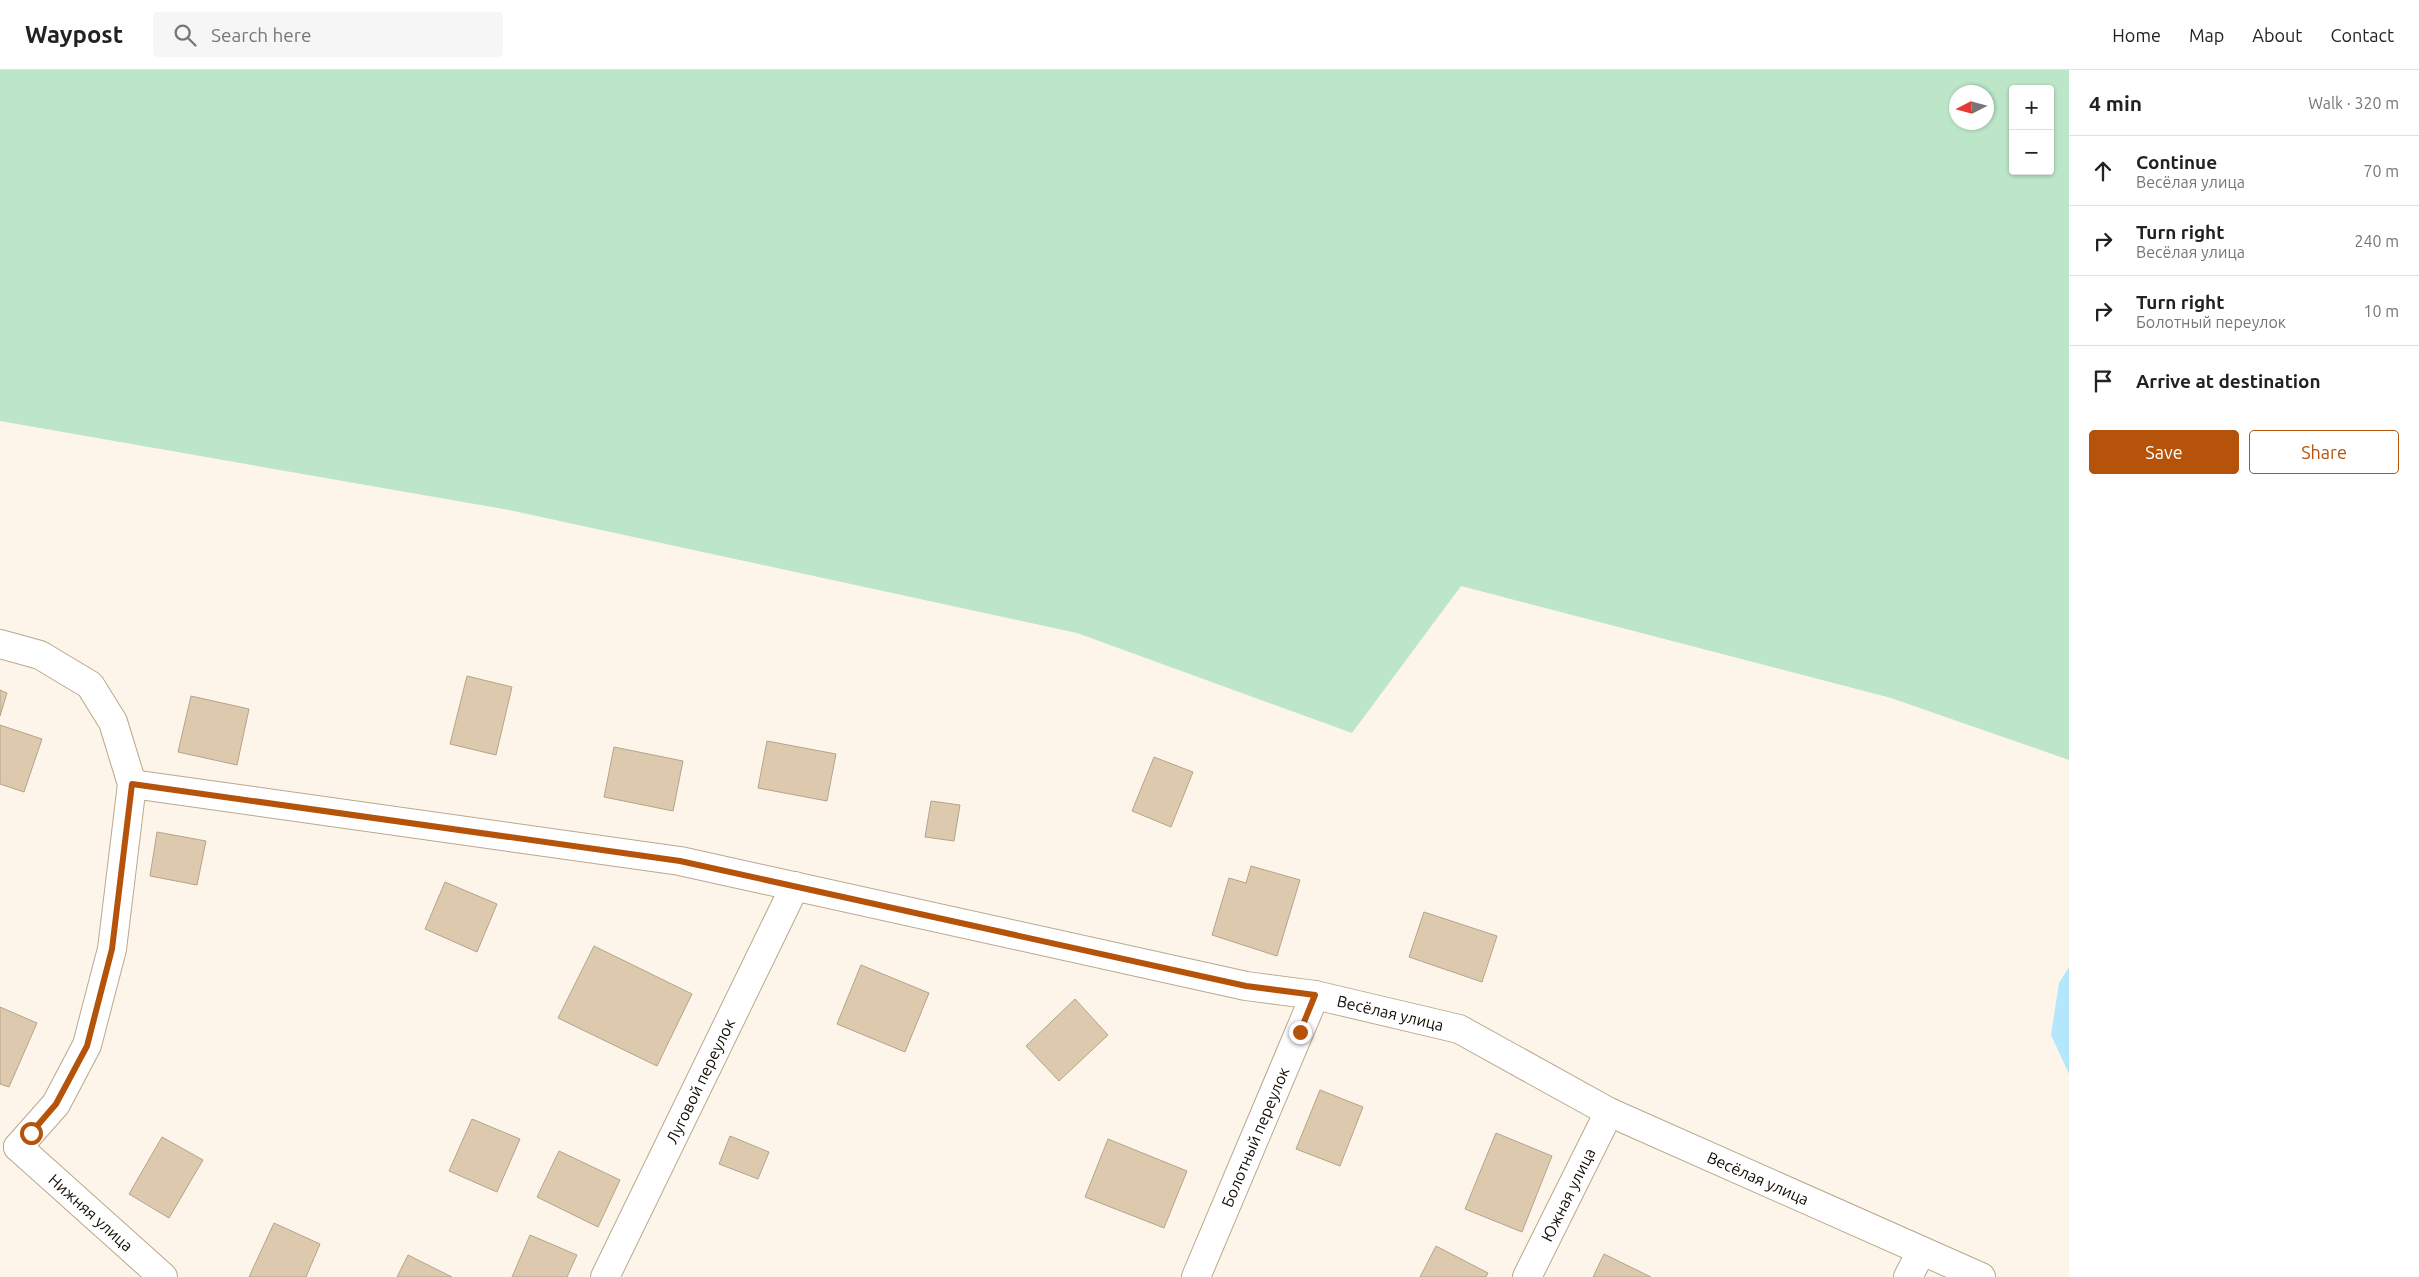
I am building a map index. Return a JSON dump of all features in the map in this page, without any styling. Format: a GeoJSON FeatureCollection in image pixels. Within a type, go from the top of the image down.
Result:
{"type":"FeatureCollection","features":[{"type":"Feature","properties":{"kind":"street"},"geometry":{"type":"LineString","coordinates":[[0,644],[40,655],[90,685],[113,722],[132,784],[112,949],[87,1046],[56,1104],[9,1150]]}},
{"type":"Feature","properties":{"kind":"street","name":"Весёлая улица"},"geometry":{"type":"LineString","coordinates":[[132,784],[680,861],[1246,986],[1315,995],[1459,1029],[1609,1112],[1921,1252],[1982,1277]]}},
{"type":"Feature","properties":{"kind":"street","name":"Луговой переулок"},"geometry":{"type":"LineString","coordinates":[[605,1277],[795,886]]}},
{"type":"Feature","properties":{"kind":"street","name":"Болотный переулок"},"geometry":{"type":"LineString","coordinates":[[1196,1277],[1315,995]]}},
{"type":"Feature","properties":{"kind":"street","name":"Южная улица"},"geometry":{"type":"LineString","coordinates":[[1527,1277],[1609,1112]]}},
{"type":"Feature","properties":{"kind":"street","name":"Нижняя улица"},"geometry":{"type":"LineString","coordinates":[[9,1150],[163,1277]]}},
{"type":"Feature","properties":{"kind":"street"},"geometry":{"type":"LineString","coordinates":[[1908,1277],[1921,1252]]}},
{"type":"Feature","properties":{"kind":"green space"},"geometry":{"type":"Polygon","coordinates":[[[0,70],[2069,70],[2069,760],[1891,698],[1461,586],[1352,733],[1077,633],[509,510],[0,421],[0,70]]]}},
{"type":"Feature","properties":{"kind":"water"},"geometry":{"type":"Polygon","coordinates":[[[2069,967],[2069,1074],[2051,1035],[2059,983],[2069,967]]]}},
{"type":"Feature","properties":{"kind":"building"},"geometry":{"type":"Polygon","coordinates":[[[467,676],[512,687],[496,755],[450,744],[467,676]]]}},
{"type":"Feature","properties":{"kind":"building"},"geometry":{"type":"Polygon","coordinates":[[[0,690],[7,693],[0,716],[0,690]]]}},
{"type":"Feature","properties":{"kind":"building"},"geometry":{"type":"Polygon","coordinates":[[[191,696],[249,709],[237,765],[178,752],[191,696]]]}},
{"type":"Feature","properties":{"kind":"building"},"geometry":{"type":"Polygon","coordinates":[[[0,725],[42,739],[24,792],[0,784],[0,725]]]}},
{"type":"Feature","properties":{"kind":"building"},"geometry":{"type":"Polygon","coordinates":[[[767,741],[836,754],[827,801],[758,788],[767,741]]]}},
{"type":"Feature","properties":{"kind":"building"},"geometry":{"type":"Polygon","coordinates":[[[614,747],[683,761],[673,811],[604,797],[614,747]]]}},
{"type":"Feature","properties":{"kind":"building"},"geometry":{"type":"Polygon","coordinates":[[[1154,757],[1193,772],[1171,827],[1132,811],[1154,757]]]}},
{"type":"Feature","properties":{"kind":"building"},"geometry":{"type":"Polygon","coordinates":[[[931,801],[960,805],[954,841],[925,837],[931,801]]]}},
{"type":"Feature","properties":{"kind":"building"},"geometry":{"type":"Polygon","coordinates":[[[157,832],[206,841],[197,885],[150,876],[157,832]]]}},
{"type":"Feature","properties":{"kind":"building"},"geometry":{"type":"Polygon","coordinates":[[[1251,866],[1300,880],[1277,956],[1212,935],[1229,878],[1246,883],[1251,866]]]}},
{"type":"Feature","properties":{"kind":"building"},"geometry":{"type":"Polygon","coordinates":[[[445,882],[497,904],[477,952],[425,929],[445,882]]]}},
{"type":"Feature","properties":{"kind":"building"},"geometry":{"type":"Polygon","coordinates":[[[1424,912],[1497,936],[1482,982],[1409,957],[1424,912]]]}},
{"type":"Feature","properties":{"kind":"building"},"geometry":{"type":"Polygon","coordinates":[[[594,946],[692,994],[657,1066],[558,1018],[594,946]]]}},
{"type":"Feature","properties":{"kind":"building"},"geometry":{"type":"Polygon","coordinates":[[[861,965],[929,993],[905,1052],[837,1024],[861,965]]]}},
{"type":"Feature","properties":{"kind":"building"},"geometry":{"type":"Polygon","coordinates":[[[1075,999],[1108,1035],[1059,1081],[1026,1046],[1075,999]]]}},
{"type":"Feature","properties":{"kind":"building"},"geometry":{"type":"Polygon","coordinates":[[[0,1007],[37,1023],[9,1087],[0,1084],[0,1007]]]}},
{"type":"Feature","properties":{"kind":"building"},"geometry":{"type":"Polygon","coordinates":[[[1320,1090],[1363,1107],[1340,1166],[1296,1149],[1320,1090]]]}},
{"type":"Feature","properties":{"kind":"building"},"geometry":{"type":"Polygon","coordinates":[[[472,1119],[520,1139],[497,1192],[449,1171],[472,1119]]]}},
{"type":"Feature","properties":{"kind":"building"},"geometry":{"type":"Polygon","coordinates":[[[1496,1133],[1552,1156],[1522,1232],[1465,1209],[1496,1133]]]}},
{"type":"Feature","properties":{"kind":"building"},"geometry":{"type":"Polygon","coordinates":[[[730,1136],[769,1152],[758,1179],[719,1164],[730,1136]]]}},
{"type":"Feature","properties":{"kind":"building"},"geometry":{"type":"Polygon","coordinates":[[[162,1137],[203,1160],[169,1218],[129,1194],[162,1137]]]}},
{"type":"Feature","properties":{"kind":"building"},"geometry":{"type":"Polygon","coordinates":[[[1108,1139],[1187,1171],[1164,1228],[1085,1197],[1108,1139]]]}},
{"type":"Feature","properties":{"kind":"building"},"geometry":{"type":"Polygon","coordinates":[[[559,1151],[620,1180],[598,1227],[537,1197],[559,1151]]]}},
{"type":"Feature","properties":{"kind":"building"},"geometry":{"type":"Polygon","coordinates":[[[274,1223],[320,1244],[306,1277],[249,1277],[274,1223]]]}},
{"type":"Feature","properties":{"kind":"building"},"geometry":{"type":"Polygon","coordinates":[[[530,1235],[577,1255],[567,1277],[512,1277],[530,1235]]]}},
{"type":"Feature","properties":{"kind":"building"},"geometry":{"type":"Polygon","coordinates":[[[1436,1246],[1488,1273],[1486,1277],[1420,1277],[1436,1246]]]}},
{"type":"Feature","properties":{"kind":"building"},"geometry":{"type":"Polygon","coordinates":[[[1604,1254],[1651,1277],[1593,1277],[1604,1254]]]}},
{"type":"Feature","properties":{"kind":"building"},"geometry":{"type":"Polygon","coordinates":[[[408,1255],[452,1277],[397,1277],[408,1255]]]}},
{"type":"Feature","properties":{"kind":"route"},"geometry":{"type":"LineString","coordinates":[[31,1133],[56,1104],[87,1046],[112,949],[132,784],[680,861],[1246,986],[1315,995],[1300,1032]]}}]}
